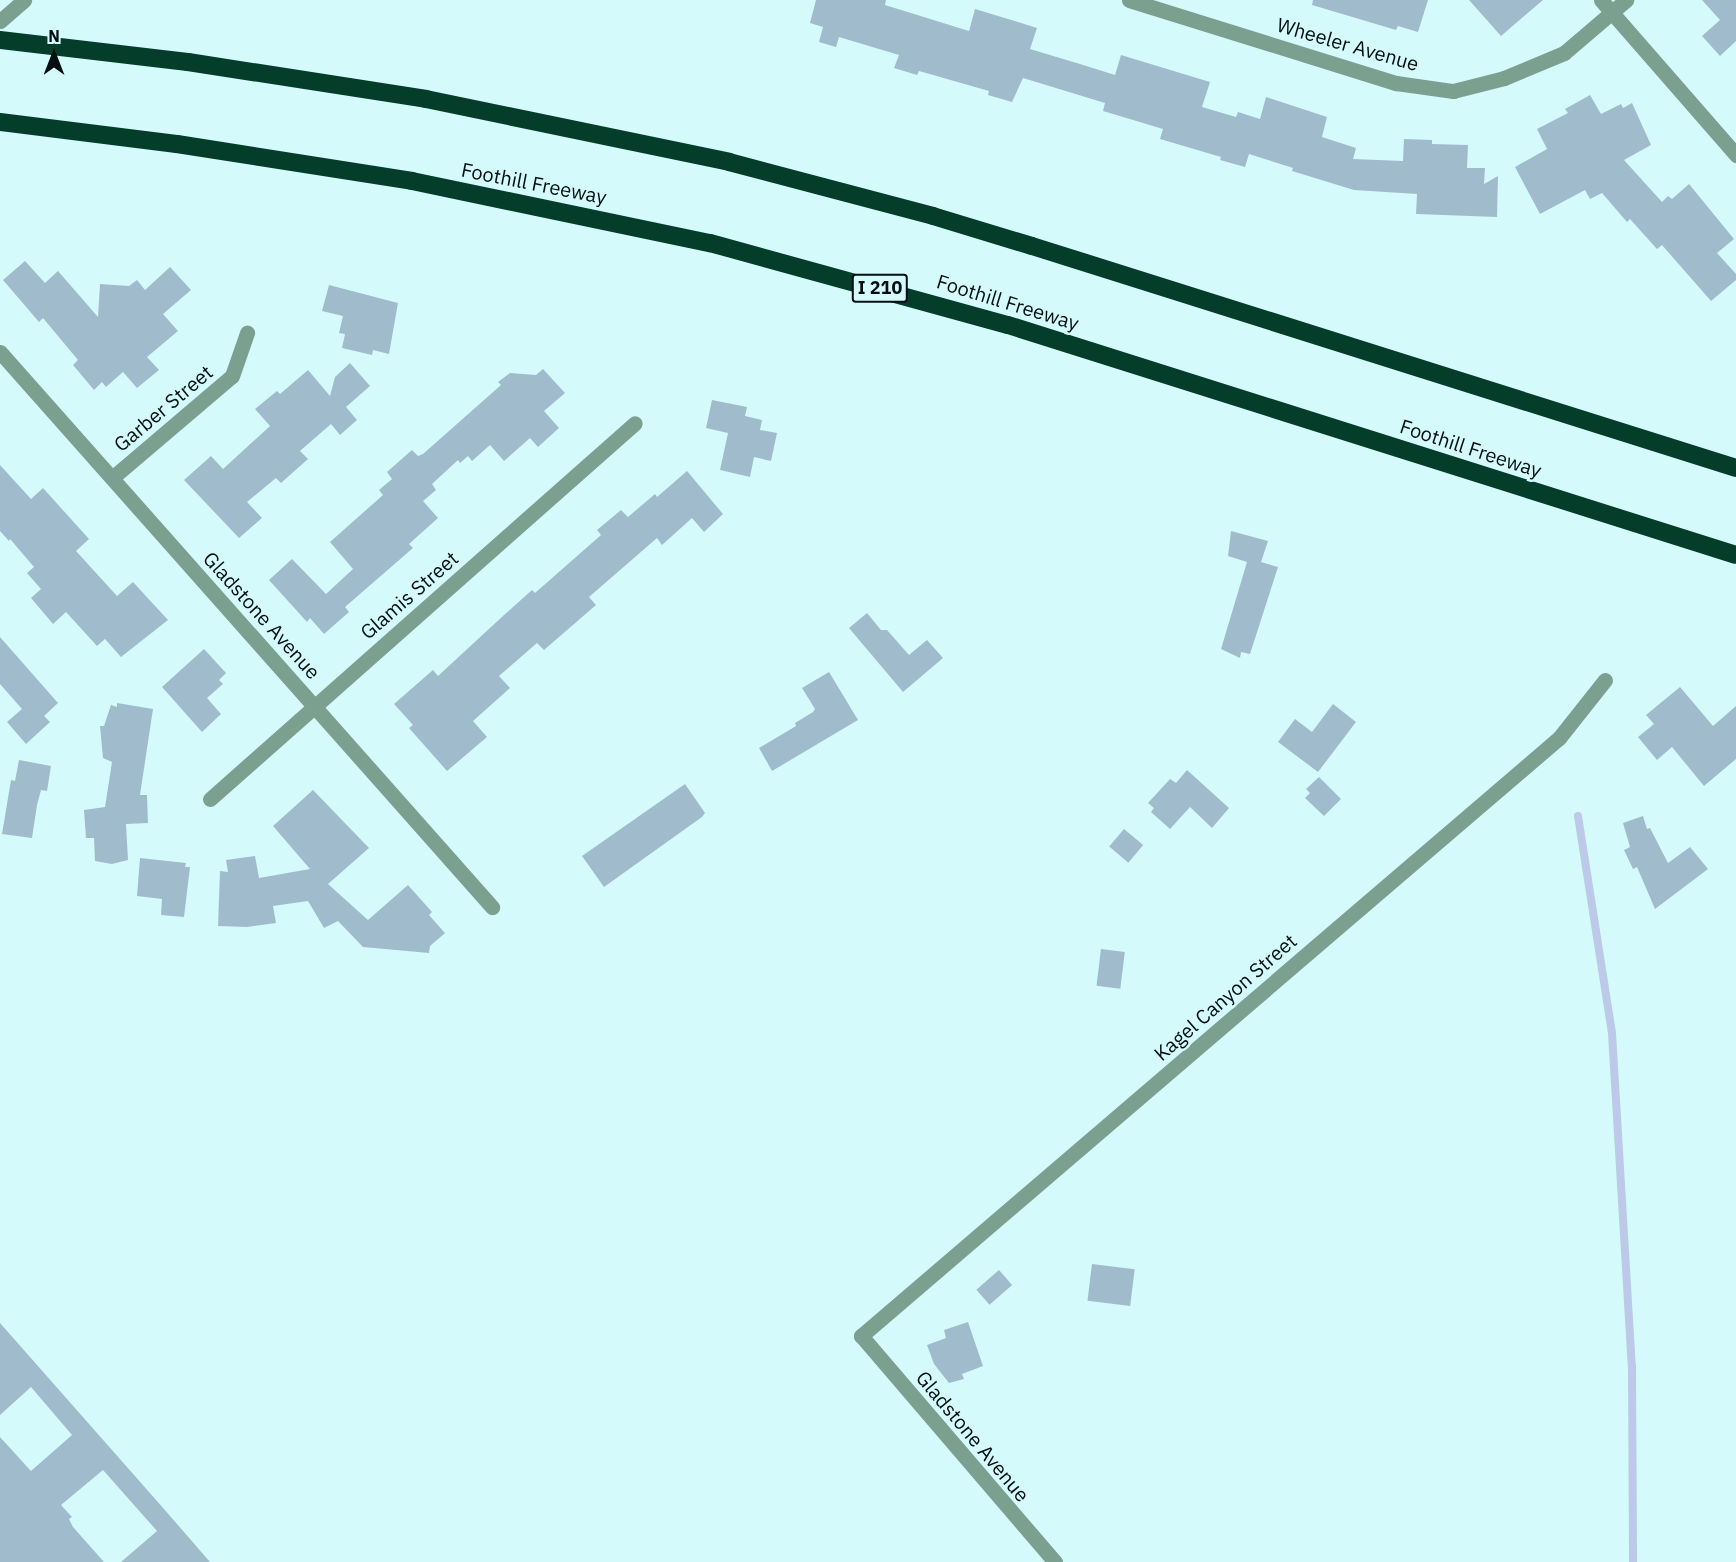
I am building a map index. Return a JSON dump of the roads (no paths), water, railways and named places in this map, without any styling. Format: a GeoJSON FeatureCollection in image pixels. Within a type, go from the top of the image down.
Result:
{"type":"FeatureCollection","features":[{"type":"Feature","properties":{"kind":"highway"},"geometry":{"type":"LineString","coordinates":[[0,40],[188,62],[426,99],[729,162],[933,216],[1032,246],[1736,468]]}},
{"type":"Feature","properties":{"kind":"highway","name":"Foothill Freeway"},"geometry":{"type":"LineString","coordinates":[[0,122],[177,144],[412,181],[710,243],[1008,325],[1736,555]]}},
{"type":"Feature","properties":{"kind":"street"},"geometry":{"type":"LineString","coordinates":[[0,21],[24,0]]}},
{"type":"Feature","properties":{"kind":"street","name":"Wheeler Avenue"},"geometry":{"type":"LineString","coordinates":[[1129,0],[1396,83],[1453,91],[1504,78],[1564,53],[1626,0]]}},
{"type":"Feature","properties":{"kind":"street"},"geometry":{"type":"LineString","coordinates":[[1601,0],[1736,155]]}},
{"type":"Feature","properties":{"kind":"street","name":"Garber Street"},"geometry":{"type":"LineString","coordinates":[[112,478],[232,376],[248,333]]}},
{"type":"Feature","properties":{"kind":"street","name":"Gladstone Avenue"},"geometry":{"type":"LineString","coordinates":[[0,352],[492,907]]}},
{"type":"Feature","properties":{"kind":"street","name":"Glamis Street"},"geometry":{"type":"LineString","coordinates":[[210,799],[635,423]]}},
{"type":"Feature","properties":{"kind":"street","name":"Kagel Canyon Street"},"geometry":{"type":"LineString","coordinates":[[861,1336],[1559,738],[1605,680]]}},
{"type":"Feature","properties":{"kind":"street","name":"Gladstone Avenue"},"geometry":{"type":"LineString","coordinates":[[861,1336],[1055,1562]]}},
{"type":"Feature","properties":{"kind":"waterway"},"geometry":{"type":"LineString","coordinates":[[1578,816],[1612,1033],[1632,1366],[1633,1562]]}}]}
